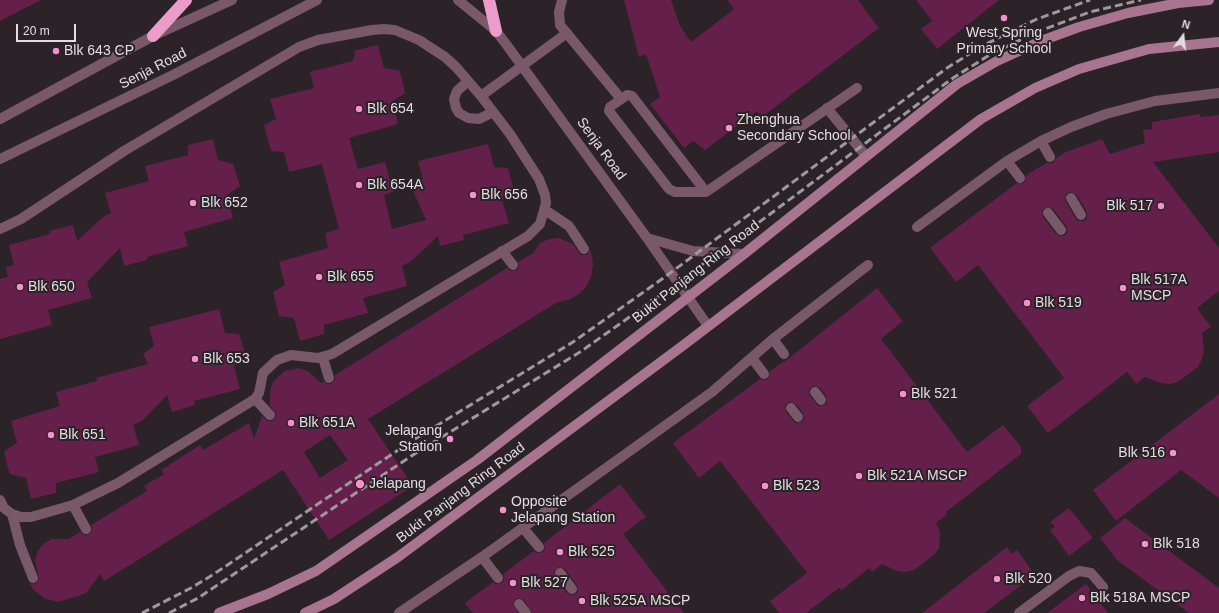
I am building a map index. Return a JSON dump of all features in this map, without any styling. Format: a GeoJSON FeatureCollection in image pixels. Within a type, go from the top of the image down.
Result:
{"type":"FeatureCollection","features":[{"type":"Feature","properties":{"kind":"highway"},"geometry":{"type":"LineString","coordinates":[[153,36],[186,0]]}},
{"type":"Feature","properties":{"kind":"highway"},"geometry":{"type":"LineString","coordinates":[[489,0],[496,32]]}},
{"type":"Feature","properties":{"kind":"main road","name":"Bukit Panjang Ring Road"},"geometry":{"type":"LineString","coordinates":[[219,613],[268,594],[316,571],[477,460],[744,254],[957,84],[997,61],[1041,41],[1079,27],[1128,13],[1178,3],[1209,0]]}},
{"type":"Feature","properties":{"kind":"main road","name":"Bukit Panjang Ring Road"},"geometry":{"type":"LineString","coordinates":[[305,613],[334,599],[398,557],[708,326],[938,150],[981,120],[1035,88],[1079,69],[1149,49],[1219,42]]}},
{"type":"Feature","properties":{"kind":"street","name":"Senja Road"},"geometry":{"type":"LineString","coordinates":[[0,119],[153,36],[232,0]]}},
{"type":"Feature","properties":{"kind":"street","name":"Senja Road"},"geometry":{"type":"LineString","coordinates":[[0,160],[173,75],[317,0]]}},
{"type":"Feature","properties":{"kind":"street","name":"Senja Road"},"geometry":{"type":"LineString","coordinates":[[458,0],[496,32],[522,65],[647,238],[708,326]]}},
{"type":"Feature","properties":{"kind":"street"},"geometry":{"type":"LineString","coordinates":[[562,0],[559,18],[560,25],[620,99]]}},
{"type":"Feature","properties":{"kind":"street"},"geometry":{"type":"LineString","coordinates":[[0,229],[21,219],[124,150],[308,43],[372,30],[395,30],[419,40],[445,57],[468,80],[510,134],[539,179],[545,194],[545,210],[540,224],[534,230],[332,354],[323,358],[291,356],[277,360],[263,373],[259,393],[255,399],[118,484],[73,505],[32,517],[21,517],[12,514],[4,508],[0,500]]}},
{"type":"Feature","properties":{"kind":"street"},"geometry":{"type":"LineString","coordinates":[[481,96],[567,33]]}},
{"type":"Feature","properties":{"kind":"street"},"geometry":{"type":"LineString","coordinates":[[468,80],[460,87],[455,96],[454,104],[459,113],[468,118],[479,119],[493,112]]}},
{"type":"Feature","properties":{"kind":"street"},"geometry":{"type":"LineString","coordinates":[[706,192],[632,96],[627,95],[610,107],[609,111],[669,189],[676,192],[706,192],[857,88]]}},
{"type":"Feature","properties":{"kind":"street"},"geometry":{"type":"LineString","coordinates":[[917,227],[1007,161],[1041,141],[1078,124],[1130,107],[1180,96],[1219,93]]}},
{"type":"Feature","properties":{"kind":"street"},"geometry":{"type":"LineString","coordinates":[[828,108],[866,156]]}},
{"type":"Feature","properties":{"kind":"street"},"geometry":{"type":"LineString","coordinates":[[1041,141],[1050,157]]}},
{"type":"Feature","properties":{"kind":"street"},"geometry":{"type":"LineString","coordinates":[[1007,161],[1020,178]]}},
{"type":"Feature","properties":{"kind":"street"},"geometry":{"type":"LineString","coordinates":[[1071,198],[1081,215]]}},
{"type":"Feature","properties":{"kind":"street"},"geometry":{"type":"LineString","coordinates":[[545,210],[569,226],[584,249]]}},
{"type":"Feature","properties":{"kind":"street"},"geometry":{"type":"LineString","coordinates":[[1048,213],[1061,230]]}},
{"type":"Feature","properties":{"kind":"street"},"geometry":{"type":"LineString","coordinates":[[647,238],[693,251],[744,254]]}},
{"type":"Feature","properties":{"kind":"street"},"geometry":{"type":"LineString","coordinates":[[502,251],[512,265]]}},
{"type":"Feature","properties":{"kind":"street"},"geometry":{"type":"LineString","coordinates":[[399,613],[482,557],[712,392],[773,339],[868,265]]}},
{"type":"Feature","properties":{"kind":"street"},"geometry":{"type":"LineString","coordinates":[[773,339],[784,354]]}},
{"type":"Feature","properties":{"kind":"street"},"geometry":{"type":"LineString","coordinates":[[323,358],[329,378]]}},
{"type":"Feature","properties":{"kind":"street"},"geometry":{"type":"LineString","coordinates":[[752,358],[764,374]]}},
{"type":"Feature","properties":{"kind":"street"},"geometry":{"type":"LineString","coordinates":[[255,399],[270,415]]}},
{"type":"Feature","properties":{"kind":"street"},"geometry":{"type":"LineString","coordinates":[[791,408],[798,417]]}},
{"type":"Feature","properties":{"kind":"street"},"geometry":{"type":"LineString","coordinates":[[73,505],[86,529]]}},
{"type":"Feature","properties":{"kind":"street"},"geometry":{"type":"LineString","coordinates":[[12,514],[20,545],[33,578]]}},
{"type":"Feature","properties":{"kind":"street"},"geometry":{"type":"LineString","coordinates":[[523,528],[539,547]]}},
{"type":"Feature","properties":{"kind":"street"},"geometry":{"type":"LineString","coordinates":[[482,557],[498,578]]}},
{"type":"Feature","properties":{"kind":"street"},"geometry":{"type":"LineString","coordinates":[[1020,613],[1069,576],[1080,571],[1091,573],[1103,587]]}},
{"type":"Feature","properties":{"kind":"street"},"geometry":{"type":"LineString","coordinates":[[560,573],[572,589]]}},
{"type":"Feature","properties":{"kind":"street"},"geometry":{"type":"LineString","coordinates":[[519,604],[526,613]]}},
{"type":"Feature","properties":{"kind":"building"},"geometry":{"type":"Polygon","coordinates":[[[0,0],[41,0],[0,21],[0,0]]]}},
{"type":"Feature","properties":{"kind":"building"},"geometry":{"type":"Polygon","coordinates":[[[624,0],[671,0],[680,26],[691,42],[734,9],[727,0],[858,0],[879,28],[762,117],[757,111],[705,150],[693,141],[684,148],[650,104],[660,97],[646,54],[639,57],[624,0]]]}},
{"type":"Feature","properties":{"kind":"building"},"geometry":{"type":"Polygon","coordinates":[[[916,0],[999,0],[937,49],[921,29],[932,21],[916,0]]]}},
{"type":"Feature","properties":{"kind":"building"},"geometry":{"type":"Polygon","coordinates":[[[378,45],[384,68],[399,70],[402,79],[405,93],[393,101],[398,124],[349,138],[358,169],[385,162],[393,192],[384,195],[392,229],[426,220],[412,188],[423,179],[418,161],[488,144],[494,167],[508,168],[514,191],[502,200],[509,223],[463,235],[464,240],[440,246],[438,236],[411,261],[402,266],[407,286],[363,298],[368,313],[324,325],[324,334],[300,341],[294,318],[279,316],[273,292],[285,285],[279,262],[328,248],[325,233],[339,229],[322,164],[289,172],[284,152],[271,151],[264,125],[276,119],[270,99],[314,88],[310,72],[353,61],[353,57],[355,57],[354,51],[378,45]]]}},
{"type":"Feature","properties":{"kind":"building"},"geometry":{"type":"Polygon","coordinates":[[[1200,114],[1200,117],[1219,115],[1219,152],[1153,162],[1219,248],[1219,291],[1197,308],[1211,327],[1202,333],[1204,351],[1202,359],[1198,367],[1178,382],[1170,384],[1161,383],[1145,377],[1136,384],[1127,372],[1048,433],[1027,406],[1064,378],[978,265],[956,282],[930,248],[1017,183],[1024,183],[1026,176],[1036,169],[1047,163],[1053,163],[1056,158],[1066,152],[1102,139],[1110,154],[1145,143],[1143,130],[1152,129],[1152,122],[1200,114]],[[1071,192],[1066,194],[1065,201],[1076,219],[1078,221],[1084,221],[1087,218],[1087,212],[1077,195],[1071,192]],[[1048,207],[1042,210],[1043,217],[1056,234],[1061,236],[1065,235],[1067,232],[1066,226],[1053,209],[1048,207]]]}},
{"type":"Feature","properties":{"kind":"building"},"geometry":{"type":"Polygon","coordinates":[[[213,139],[218,160],[233,164],[240,186],[227,195],[233,218],[184,232],[188,246],[147,257],[147,260],[124,266],[120,248],[87,282],[92,298],[48,310],[52,325],[0,339],[0,279],[8,277],[6,267],[14,265],[9,245],[50,234],[49,231],[73,225],[77,241],[102,218],[111,213],[105,193],[149,181],[145,166],[188,155],[188,145],[213,139]]]}},
{"type":"Feature","properties":{"kind":"building","name":"Blk 651A"},"geometry":{"type":"Polygon","coordinates":[[[559,238],[573,244],[581,255],[587,255],[590,250],[593,266],[591,277],[586,287],[579,294],[570,299],[556,303],[368,419],[413,486],[329,540],[283,470],[104,581],[100,574],[87,592],[79,596],[57,602],[44,598],[34,590],[29,583],[35,584],[39,579],[35,560],[38,551],[43,544],[52,539],[69,539],[80,532],[85,535],[89,534],[92,530],[91,525],[147,491],[144,486],[164,474],[161,470],[200,445],[203,450],[249,423],[254,439],[262,416],[268,421],[272,421],[276,417],[276,413],[270,406],[270,391],[273,382],[285,371],[298,368],[308,371],[321,383],[324,381],[327,384],[331,384],[335,380],[335,375],[507,268],[511,271],[517,270],[519,267],[518,262],[533,253],[540,243],[549,239],[559,238]],[[330,435],[304,452],[320,478],[348,460],[330,435]]]}},
{"type":"Feature","properties":{"kind":"building"},"geometry":{"type":"Polygon","coordinates":[[[877,288],[903,321],[881,339],[967,452],[1003,425],[1021,447],[1021,454],[946,512],[947,514],[936,523],[940,532],[939,548],[934,555],[914,570],[905,572],[897,571],[882,564],[872,572],[869,568],[842,590],[839,588],[806,613],[779,613],[770,601],[807,573],[720,461],[699,478],[673,443],[760,379],[768,379],[770,371],[788,359],[877,288]],[[814,386],[809,389],[810,396],[818,406],[825,405],[827,402],[826,396],[820,388],[814,386]],[[790,402],[785,405],[786,412],[795,423],[802,422],[804,419],[803,413],[796,404],[790,402]]]}},
{"type":"Feature","properties":{"kind":"building"},"geometry":{"type":"Polygon","coordinates":[[[219,309],[225,333],[239,334],[245,353],[248,354],[234,366],[240,389],[194,401],[195,405],[172,412],[167,395],[143,420],[133,425],[139,445],[95,457],[99,472],[56,483],[56,493],[31,499],[26,478],[10,474],[7,465],[4,451],[17,443],[11,421],[60,406],[56,392],[97,381],[96,378],[148,364],[143,354],[154,346],[149,327],[219,309]]]}},
{"type":"Feature","properties":{"kind":"building","name":"Blk 516"},"geometry":{"type":"Polygon","coordinates":[[[1219,394],[1219,498],[1181,470],[1116,521],[1093,490],[1219,394]]]}},
{"type":"Feature","properties":{"kind":"building"},"geometry":{"type":"Polygon","coordinates":[[[620,484],[646,517],[623,534],[684,613],[532,613],[524,600],[518,598],[515,599],[513,604],[518,613],[473,613],[465,603],[493,582],[496,584],[502,583],[504,580],[503,574],[534,551],[537,553],[543,552],[545,549],[544,543],[620,484]],[[559,567],[554,571],[555,577],[567,593],[572,595],[576,594],[578,591],[577,585],[565,569],[559,567]]]}},
{"type":"Feature","properties":{"kind":"building"},"geometry":{"type":"Polygon","coordinates":[[[1069,508],[1093,538],[1069,556],[1050,530],[1055,527],[1050,522],[1069,508]]]}},
{"type":"Feature","properties":{"kind":"building"},"geometry":{"type":"Polygon","coordinates":[[[1125,518],[1219,588],[1219,613],[1189,613],[1117,560],[1100,538],[1125,518]]]}},
{"type":"Feature","properties":{"kind":"building","name":"Blk 520"},"geometry":{"type":"Polygon","coordinates":[[[1007,547],[1012,554],[1017,550],[1035,575],[984,613],[922,613],[1007,547]]]}},
{"type":"Feature","properties":{"kind":"building","name":"Blk 518A MSCP"},"geometry":{"type":"Polygon","coordinates":[[[1086,584],[1108,613],[1047,613],[1086,584]]]}},
{"type":"Feature","properties":{"kind":"railway"},"geometry":{"type":"LineString","coordinates":[[142,613],[191,588],[214,574],[410,442],[573,342],[662,279],[947,68],[982,46],[1037,19],[1090,0]]}},
{"type":"Feature","properties":{"kind":"railway"},"geometry":{"type":"LineString","coordinates":[[169,613],[198,598],[416,453],[580,352],[672,287],[953,78],[991,54],[1037,32],[1090,12],[1141,0]]}},
{"type":"Feature","properties":{"kind":"place","name":"West Spring Primary School"},"geometry":{"type":"Point","coordinates":[1004,18]}},
{"type":"Feature","properties":{"kind":"place","name":"Blk 643 CP"},"geometry":{"type":"Point","coordinates":[56,51]}},
{"type":"Feature","properties":{"kind":"place","name":"Blk 654"},"geometry":{"type":"Point","coordinates":[359,109]}},
{"type":"Feature","properties":{"kind":"place","name":"Zhenghua Secondary School"},"geometry":{"type":"Point","coordinates":[729,128]}},
{"type":"Feature","properties":{"kind":"place","name":"Blk 654A"},"geometry":{"type":"Point","coordinates":[359,185]}},
{"type":"Feature","properties":{"kind":"place","name":"Blk 656"},"geometry":{"type":"Point","coordinates":[473,195]}},
{"type":"Feature","properties":{"kind":"place","name":"Blk 652"},"geometry":{"type":"Point","coordinates":[193,203]}},
{"type":"Feature","properties":{"kind":"place","name":"Blk 517"},"geometry":{"type":"Point","coordinates":[1161,206]}},
{"type":"Feature","properties":{"kind":"place","name":"Blk 655"},"geometry":{"type":"Point","coordinates":[319,277]}},
{"type":"Feature","properties":{"kind":"place","name":"Blk 650"},"geometry":{"type":"Point","coordinates":[20,287]}},
{"type":"Feature","properties":{"kind":"place","name":"Blk 517A MSCP"},"geometry":{"type":"Point","coordinates":[1123,288]}},
{"type":"Feature","properties":{"kind":"place","name":"Blk 519"},"geometry":{"type":"Point","coordinates":[1027,303]}},
{"type":"Feature","properties":{"kind":"place","name":"Blk 653"},"geometry":{"type":"Point","coordinates":[195,359]}},
{"type":"Feature","properties":{"kind":"place","name":"Blk 521"},"geometry":{"type":"Point","coordinates":[903,394]}},
{"type":"Feature","properties":{"kind":"place","name":"Blk 651A"},"geometry":{"type":"Point","coordinates":[291,423]}},
{"type":"Feature","properties":{"kind":"place","name":"Blk 651"},"geometry":{"type":"Point","coordinates":[51,435]}},
{"type":"Feature","properties":{"kind":"place","name":"Jelapang Station"},"geometry":{"type":"Point","coordinates":[450,439]}},
{"type":"Feature","properties":{"kind":"place","name":"Blk 516"},"geometry":{"type":"Point","coordinates":[1173,453]}},
{"type":"Feature","properties":{"kind":"place","name":"Blk 521A MSCP"},"geometry":{"type":"Point","coordinates":[859,476]}},
{"type":"Feature","properties":{"kind":"place","name":"Jelapang"},"geometry":{"type":"Point","coordinates":[360,484]}},
{"type":"Feature","properties":{"kind":"place","name":"Blk 523"},"geometry":{"type":"Point","coordinates":[765,486]}},
{"type":"Feature","properties":{"kind":"place","name":"Opposite Jelapang Station"},"geometry":{"type":"Point","coordinates":[503,510]}},
{"type":"Feature","properties":{"kind":"place","name":"Blk 518"},"geometry":{"type":"Point","coordinates":[1145,544]}},
{"type":"Feature","properties":{"kind":"place","name":"Blk 525"},"geometry":{"type":"Point","coordinates":[560,552]}},
{"type":"Feature","properties":{"kind":"place","name":"Blk 520"},"geometry":{"type":"Point","coordinates":[997,579]}},
{"type":"Feature","properties":{"kind":"place","name":"Blk 527"},"geometry":{"type":"Point","coordinates":[513,583]}},
{"type":"Feature","properties":{"kind":"place","name":"Blk 518A MSCP"},"geometry":{"type":"Point","coordinates":[1082,598]}},
{"type":"Feature","properties":{"kind":"place","name":"Blk 525A MSCP"},"geometry":{"type":"Point","coordinates":[582,601]}}]}
